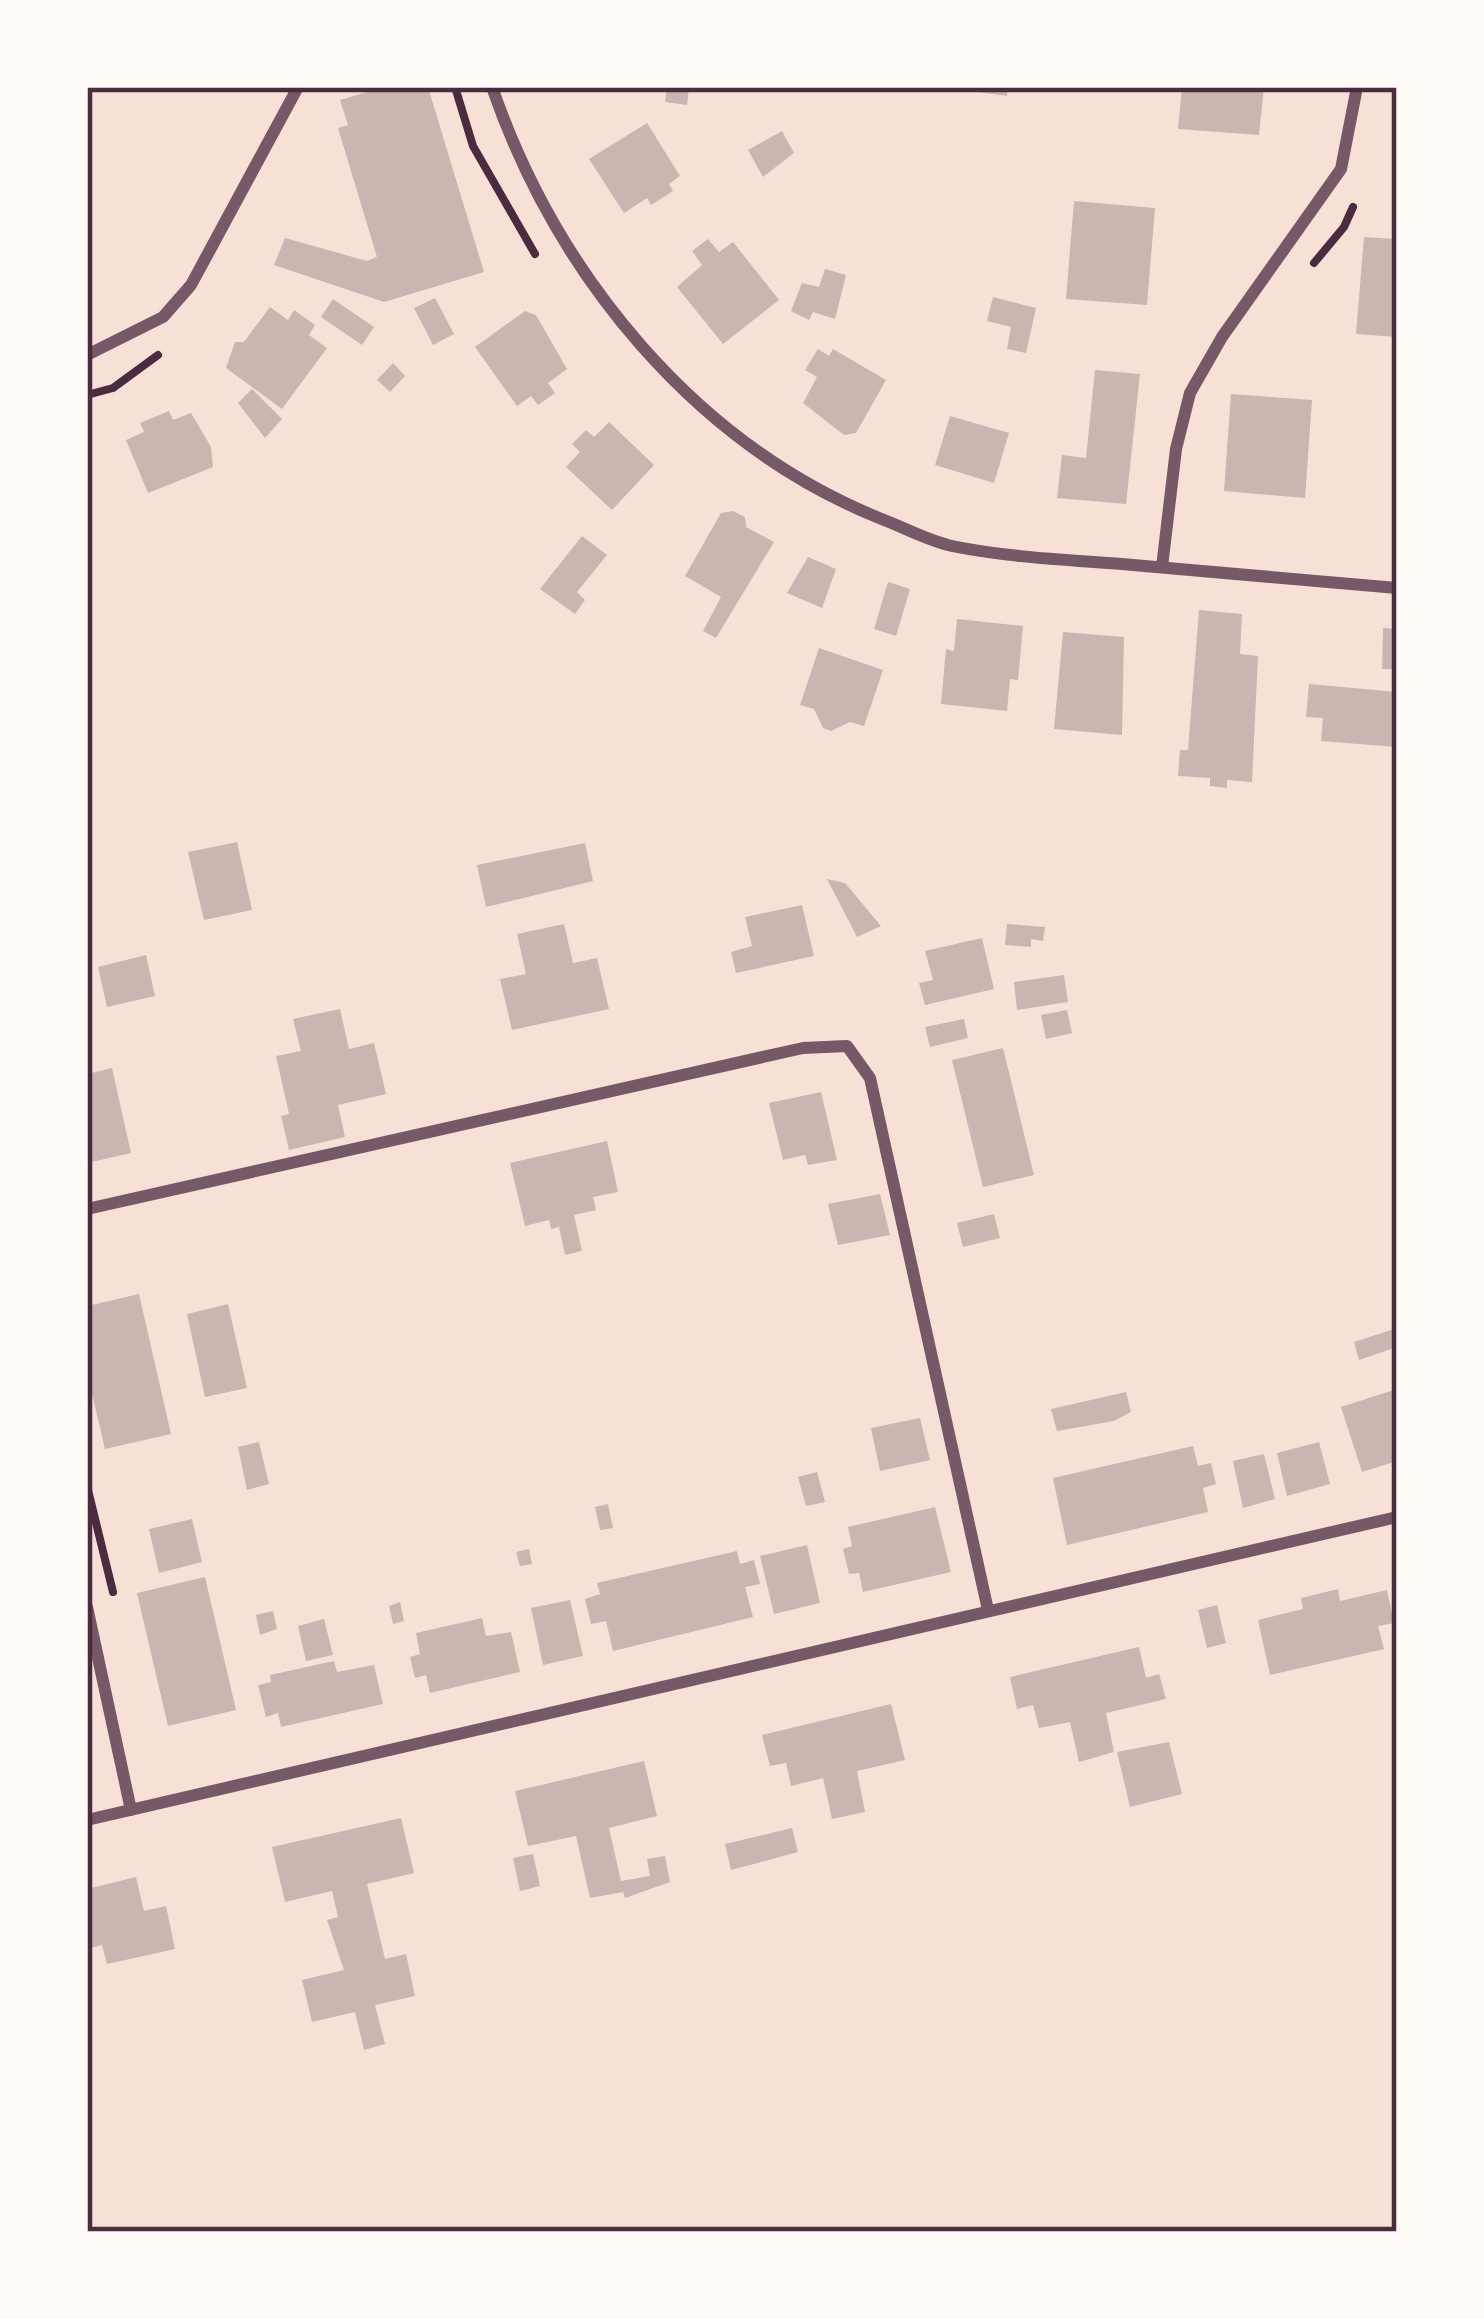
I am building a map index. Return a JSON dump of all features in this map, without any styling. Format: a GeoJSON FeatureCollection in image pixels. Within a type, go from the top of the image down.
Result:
{"type":"FeatureCollection","features":[{"type":"Feature","properties":{"kind":"street"},"geometry":{"type":"LineString","coordinates":[[87,356],[163,317],[191,285],[298,87]]}},
{"type":"Feature","properties":{"kind":"street"},"geometry":{"type":"LineString","coordinates":[[492,87],[513,147],[561,240],[626,328],[688,397],[774,463],[851,507],[948,545],[1397,588]]}},
{"type":"Feature","properties":{"kind":"street"},"geometry":{"type":"LineString","coordinates":[[1162,568],[1176,449],[1190,393],[1341,169],[1357,87]]}},
{"type":"Feature","properties":{"kind":"street"},"geometry":{"type":"LineString","coordinates":[[87,1209],[803,1048],[847,1046],[870,1078],[988,1610]]}},
{"type":"Feature","properties":{"kind":"street"},"geometry":{"type":"LineString","coordinates":[[87,1820],[1397,1517]]}},
{"type":"Feature","properties":{"kind":"street"},"geometry":{"type":"LineString","coordinates":[[87,1607],[131,1810]]}},
{"type":"Feature","properties":{"kind":"path"},"geometry":{"type":"LineString","coordinates":[[455,87],[473,146],[537,256]]}},
{"type":"Feature","properties":{"kind":"path"},"geometry":{"type":"LineString","coordinates":[[1303,276],[1344,227],[1358,195]]}},
{"type":"Feature","properties":{"kind":"path"},"geometry":{"type":"LineString","coordinates":[[87,1486],[115,1602]]}},
{"type":"Feature","properties":{"kind":"building"},"geometry":{"type":"Polygon","coordinates":[[[384,87],[428,87],[484,272],[384,302],[274,265],[285,238],[367,261],[377,257],[338,128],[348,125],[340,100],[384,87]]]}},
{"type":"Feature","properties":{"kind":"building"},"geometry":{"type":"Polygon","coordinates":[[[667,87],[689,87],[687,105],[665,102],[667,87]]]}},
{"type":"Feature","properties":{"kind":"building"},"geometry":{"type":"Polygon","coordinates":[[[943,87],[1008,87],[1007,96],[943,87]]]}},
{"type":"Feature","properties":{"kind":"building"},"geometry":{"type":"Polygon","coordinates":[[[1182,87],[1264,87],[1259,135],[1178,129],[1182,87]]]}},
{"type":"Feature","properties":{"kind":"building"},"geometry":{"type":"Polygon","coordinates":[[[647,123],[680,176],[669,184],[673,191],[651,205],[647,198],[624,213],[589,159],[647,123]]]}},
{"type":"Feature","properties":{"kind":"building"},"geometry":{"type":"Polygon","coordinates":[[[782,131],[794,153],[763,177],[748,150],[782,131]]]}},
{"type":"Feature","properties":{"kind":"building"},"geometry":{"type":"Polygon","coordinates":[[[1074,201],[1155,208],[1147,305],[1066,299],[1074,201]]]}},
{"type":"Feature","properties":{"kind":"building"},"geometry":{"type":"Polygon","coordinates":[[[1364,237],[1397,239],[1397,337],[1356,334],[1364,237]]]}},
{"type":"Feature","properties":{"kind":"building"},"geometry":{"type":"Polygon","coordinates":[[[708,239],[719,252],[733,242],[779,300],[723,344],[677,287],[702,265],[692,251],[708,239]]]}},
{"type":"Feature","properties":{"kind":"building"},"geometry":{"type":"Polygon","coordinates":[[[825,269],[846,275],[835,319],[813,312],[809,320],[791,311],[802,283],[819,287],[825,269]]]}},
{"type":"Feature","properties":{"kind":"building"},"geometry":{"type":"Polygon","coordinates":[[[993,297],[1036,308],[1026,353],[1007,349],[1011,327],[987,321],[993,297]]]}},
{"type":"Feature","properties":{"kind":"building"},"geometry":{"type":"Polygon","coordinates":[[[435,298],[454,334],[433,345],[414,308],[435,298]]]}},
{"type":"Feature","properties":{"kind":"building"},"geometry":{"type":"Polygon","coordinates":[[[333,299],[374,327],[362,345],[321,317],[333,299]]]}},
{"type":"Feature","properties":{"kind":"building"},"geometry":{"type":"Polygon","coordinates":[[[270,307],[288,320],[294,310],[315,325],[309,335],[327,348],[282,409],[226,368],[235,342],[244,342],[270,307]]]}},
{"type":"Feature","properties":{"kind":"building"},"geometry":{"type":"Polygon","coordinates":[[[525,311],[536,315],[567,369],[548,383],[555,393],[538,405],[531,396],[517,406],[475,347],[525,311]]]}},
{"type":"Feature","properties":{"kind":"building"},"geometry":{"type":"Polygon","coordinates":[[[818,349],[829,356],[833,349],[886,380],[856,433],[844,435],[803,403],[817,377],[805,370],[818,349]]]}},
{"type":"Feature","properties":{"kind":"building"},"geometry":{"type":"Polygon","coordinates":[[[393,363],[405,376],[390,392],[377,380],[393,363]]]}},
{"type":"Feature","properties":{"kind":"building"},"geometry":{"type":"Polygon","coordinates":[[[1095,370],[1140,374],[1126,504],[1057,498],[1062,455],[1086,458],[1095,370]]]}},
{"type":"Feature","properties":{"kind":"building"},"geometry":{"type":"Polygon","coordinates":[[[252,389],[282,419],[265,438],[238,403],[252,389]]]}},
{"type":"Feature","properties":{"kind":"building"},"geometry":{"type":"Polygon","coordinates":[[[1231,394],[1312,400],[1305,498],[1224,491],[1231,394]]]}},
{"type":"Feature","properties":{"kind":"building"},"geometry":{"type":"Polygon","coordinates":[[[169,411],[173,420],[191,413],[211,447],[213,467],[148,493],[126,440],[144,432],[140,423],[169,411]]]}},
{"type":"Feature","properties":{"kind":"building"},"geometry":{"type":"Polygon","coordinates":[[[950,416],[1009,433],[994,483],[935,465],[950,416]]]}},
{"type":"Feature","properties":{"kind":"building"},"geometry":{"type":"Polygon","coordinates":[[[609,422],[654,465],[612,510],[566,467],[580,452],[572,444],[586,430],[594,437],[609,422]]]}},
{"type":"Feature","properties":{"kind":"building"},"geometry":{"type":"Polygon","coordinates":[[[733,511],[745,517],[746,527],[774,542],[716,638],[703,631],[721,597],[685,576],[721,513],[733,511]]]}},
{"type":"Feature","properties":{"kind":"building"},"geometry":{"type":"Polygon","coordinates":[[[582,536],[607,555],[577,592],[585,600],[575,614],[540,589],[582,536]]]}},
{"type":"Feature","properties":{"kind":"building"},"geometry":{"type":"Polygon","coordinates":[[[808,557],[836,569],[822,608],[787,593],[808,557]]]}},
{"type":"Feature","properties":{"kind":"building"},"geometry":{"type":"Polygon","coordinates":[[[888,582],[910,589],[896,636],[874,629],[888,582]]]}},
{"type":"Feature","properties":{"kind":"building"},"geometry":{"type":"Polygon","coordinates":[[[1199,610],[1242,614],[1240,654],[1258,656],[1252,782],[1227,780],[1227,788],[1210,786],[1210,778],[1178,776],[1180,750],[1188,750],[1199,610]]]}},
{"type":"Feature","properties":{"kind":"building"},"geometry":{"type":"Polygon","coordinates":[[[957,619],[1023,626],[1018,680],[1010,679],[1007,711],[941,704],[946,649],[954,651],[957,619]]]}},
{"type":"Feature","properties":{"kind":"building"},"geometry":{"type":"Polygon","coordinates":[[[1383,628],[1397,629],[1397,669],[1382,669],[1383,628]]]}},
{"type":"Feature","properties":{"kind":"building"},"geometry":{"type":"Polygon","coordinates":[[[1063,632],[1124,637],[1122,735],[1054,729],[1063,632]]]}},
{"type":"Feature","properties":{"kind":"building"},"geometry":{"type":"Polygon","coordinates":[[[819,648],[883,670],[864,726],[850,722],[831,731],[823,728],[814,709],[800,705],[819,648]]]}},
{"type":"Feature","properties":{"kind":"building"},"geometry":{"type":"Polygon","coordinates":[[[1309,684],[1397,692],[1397,747],[1321,741],[1323,718],[1306,717],[1309,684]]]}},
{"type":"Feature","properties":{"kind":"building"},"geometry":{"type":"Polygon","coordinates":[[[237,842],[252,910],[204,920],[188,852],[237,842]]]}},
{"type":"Feature","properties":{"kind":"building"},"geometry":{"type":"Polygon","coordinates":[[[585,843],[593,881],[486,907],[477,865],[585,843]]]}},
{"type":"Feature","properties":{"kind":"building"},"geometry":{"type":"Polygon","coordinates":[[[827,879],[845,883],[881,926],[857,937],[827,879]]]}},
{"type":"Feature","properties":{"kind":"building"},"geometry":{"type":"Polygon","coordinates":[[[802,905],[814,956],[736,973],[731,952],[752,946],[745,917],[802,905]]]}},
{"type":"Feature","properties":{"kind":"building"},"geometry":{"type":"Polygon","coordinates":[[[564,924],[573,963],[597,958],[609,1009],[512,1030],[500,979],[526,974],[517,934],[564,924]]]}},
{"type":"Feature","properties":{"kind":"building"},"geometry":{"type":"Polygon","coordinates":[[[1007,924],[1045,927],[1043,941],[1031,939],[1031,947],[1005,945],[1007,924]]]}},
{"type":"Feature","properties":{"kind":"building"},"geometry":{"type":"Polygon","coordinates":[[[982,938],[994,989],[925,1005],[919,983],[933,980],[925,951],[982,938]]]}},
{"type":"Feature","properties":{"kind":"building"},"geometry":{"type":"Polygon","coordinates":[[[146,955],[155,996],[107,1007],[98,967],[146,955]]]}},
{"type":"Feature","properties":{"kind":"building"},"geometry":{"type":"Polygon","coordinates":[[[1064,975],[1068,1002],[1017,1010],[1014,982],[1064,975]]]}},
{"type":"Feature","properties":{"kind":"building"},"geometry":{"type":"Polygon","coordinates":[[[340,1009],[349,1049],[374,1043],[386,1094],[338,1105],[345,1137],[289,1150],[281,1116],[289,1114],[276,1056],[301,1051],[293,1019],[340,1009]]]}},
{"type":"Feature","properties":{"kind":"building"},"geometry":{"type":"Polygon","coordinates":[[[1067,1010],[1072,1033],[1046,1039],[1041,1015],[1067,1010]]]}},
{"type":"Feature","properties":{"kind":"building"},"geometry":{"type":"Polygon","coordinates":[[[964,1019],[968,1038],[930,1047],[925,1027],[964,1019]]]}},
{"type":"Feature","properties":{"kind":"building"},"geometry":{"type":"Polygon","coordinates":[[[1003,1048],[1034,1175],[983,1187],[952,1060],[1003,1048]]]}},
{"type":"Feature","properties":{"kind":"building"},"geometry":{"type":"Polygon","coordinates":[[[112,1068],[131,1153],[87,1163],[87,1074],[112,1068]]]}},
{"type":"Feature","properties":{"kind":"building"},"geometry":{"type":"Polygon","coordinates":[[[821,1092],[837,1160],[808,1165],[805,1155],[783,1160],[769,1103],[821,1092]]]}},
{"type":"Feature","properties":{"kind":"building"},"geometry":{"type":"Polygon","coordinates":[[[607,1141],[618,1192],[593,1197],[596,1210],[574,1215],[582,1251],[565,1255],[559,1227],[551,1229],[549,1220],[525,1226],[510,1163],[607,1141]]]}},
{"type":"Feature","properties":{"kind":"building"},"geometry":{"type":"Polygon","coordinates":[[[880,1194],[890,1235],[838,1245],[828,1204],[880,1194]]]}},
{"type":"Feature","properties":{"kind":"building"},"geometry":{"type":"Polygon","coordinates":[[[994,1214],[1000,1238],[963,1247],[957,1223],[994,1214]]]}},
{"type":"Feature","properties":{"kind":"building"},"geometry":{"type":"Polygon","coordinates":[[[139,1294],[171,1434],[105,1449],[87,1372],[87,1306],[139,1294]]]}},
{"type":"Feature","properties":{"kind":"building"},"geometry":{"type":"Polygon","coordinates":[[[228,1304],[247,1388],[205,1397],[187,1314],[228,1304]]]}},
{"type":"Feature","properties":{"kind":"building"},"geometry":{"type":"Polygon","coordinates":[[[1394,1329],[1397,1347],[1359,1360],[1354,1342],[1394,1329]]]}},
{"type":"Feature","properties":{"kind":"building"},"geometry":{"type":"Polygon","coordinates":[[[1397,1389],[1397,1461],[1362,1472],[1341,1407],[1397,1389]]]}},
{"type":"Feature","properties":{"kind":"building"},"geometry":{"type":"Polygon","coordinates":[[[1126,1392],[1131,1412],[1114,1421],[1057,1431],[1051,1409],[1126,1392]]]}},
{"type":"Feature","properties":{"kind":"building"},"geometry":{"type":"Polygon","coordinates":[[[920,1418],[930,1460],[880,1471],[871,1428],[920,1418]]]}},
{"type":"Feature","properties":{"kind":"building"},"geometry":{"type":"Polygon","coordinates":[[[259,1442],[269,1484],[247,1490],[238,1447],[259,1442]]]}},
{"type":"Feature","properties":{"kind":"building"},"geometry":{"type":"Polygon","coordinates":[[[1319,1442],[1330,1484],[1287,1496],[1277,1453],[1319,1442]]]}},
{"type":"Feature","properties":{"kind":"building"},"geometry":{"type":"Polygon","coordinates":[[[1193,1446],[1198,1466],[1211,1463],[1216,1484],[1203,1488],[1208,1512],[1067,1545],[1053,1478],[1193,1446]]]}},
{"type":"Feature","properties":{"kind":"building"},"geometry":{"type":"Polygon","coordinates":[[[1264,1454],[1275,1499],[1243,1508],[1233,1461],[1264,1454]]]}},
{"type":"Feature","properties":{"kind":"building"},"geometry":{"type":"Polygon","coordinates":[[[817,1472],[825,1502],[806,1506],[798,1477],[817,1472]]]}},
{"type":"Feature","properties":{"kind":"building"},"geometry":{"type":"Polygon","coordinates":[[[608,1504],[613,1528],[600,1530],[595,1507],[608,1504]]]}},
{"type":"Feature","properties":{"kind":"building"},"geometry":{"type":"Polygon","coordinates":[[[935,1507],[951,1572],[863,1592],[859,1573],[849,1574],[843,1549],[852,1546],[848,1527],[935,1507]]]}},
{"type":"Feature","properties":{"kind":"building"},"geometry":{"type":"Polygon","coordinates":[[[192,1519],[202,1562],[159,1573],[149,1529],[192,1519]]]}},
{"type":"Feature","properties":{"kind":"building"},"geometry":{"type":"Polygon","coordinates":[[[807,1545],[820,1603],[774,1614],[760,1556],[807,1545]]]}},
{"type":"Feature","properties":{"kind":"building"},"geometry":{"type":"Polygon","coordinates":[[[529,1549],[532,1564],[520,1566],[516,1552],[529,1549]]]}},
{"type":"Feature","properties":{"kind":"building"},"geometry":{"type":"Polygon","coordinates":[[[737,1551],[740,1564],[754,1560],[760,1584],[745,1587],[753,1617],[613,1651],[606,1621],[591,1624],[585,1599],[600,1594],[597,1583],[737,1551]]]}},
{"type":"Feature","properties":{"kind":"building"},"geometry":{"type":"Polygon","coordinates":[[[205,1577],[236,1710],[168,1726],[137,1593],[205,1577]]]}},
{"type":"Feature","properties":{"kind":"building"},"geometry":{"type":"Polygon","coordinates":[[[1338,1589],[1340,1601],[1387,1590],[1394,1623],[1378,1626],[1384,1649],[1270,1675],[1258,1620],[1303,1609],[1301,1598],[1338,1589]]]}},
{"type":"Feature","properties":{"kind":"building"},"geometry":{"type":"Polygon","coordinates":[[[570,1600],[583,1656],[543,1665],[531,1608],[570,1600]]]}},
{"type":"Feature","properties":{"kind":"building"},"geometry":{"type":"Polygon","coordinates":[[[400,1602],[404,1621],[393,1624],[389,1606],[400,1602]]]}},
{"type":"Feature","properties":{"kind":"building"},"geometry":{"type":"Polygon","coordinates":[[[1217,1605],[1226,1643],[1207,1648],[1198,1610],[1217,1605]]]}},
{"type":"Feature","properties":{"kind":"building"},"geometry":{"type":"Polygon","coordinates":[[[273,1611],[277,1629],[260,1635],[256,1615],[273,1611]]]}},
{"type":"Feature","properties":{"kind":"building"},"geometry":{"type":"Polygon","coordinates":[[[482,1618],[486,1636],[511,1632],[520,1672],[430,1693],[426,1675],[415,1678],[410,1657],[420,1654],[416,1633],[482,1618]]]}},
{"type":"Feature","properties":{"kind":"building"},"geometry":{"type":"Polygon","coordinates":[[[324,1619],[333,1655],[306,1661],[298,1626],[324,1619]]]}},
{"type":"Feature","properties":{"kind":"building"},"geometry":{"type":"Polygon","coordinates":[[[1139,1647],[1146,1678],[1159,1674],[1166,1699],[1106,1713],[1114,1752],[1079,1762],[1070,1722],[1039,1728],[1033,1705],[1017,1709],[1010,1677],[1139,1647]]]}},
{"type":"Feature","properties":{"kind":"building"},"geometry":{"type":"Polygon","coordinates":[[[334,1661],[337,1672],[374,1665],[383,1704],[281,1727],[278,1713],[266,1717],[258,1685],[271,1682],[270,1675],[334,1661]]]}},
{"type":"Feature","properties":{"kind":"building"},"geometry":{"type":"Polygon","coordinates":[[[891,1704],[905,1760],[857,1771],[865,1812],[832,1819],[823,1778],[791,1786],[786,1763],[770,1766],[762,1735],[891,1704]]]}},
{"type":"Feature","properties":{"kind":"building"},"geometry":{"type":"Polygon","coordinates":[[[1169,1742],[1182,1794],[1130,1807],[1117,1752],[1169,1742]]]}},
{"type":"Feature","properties":{"kind":"building"},"geometry":{"type":"Polygon","coordinates":[[[644,1761],[657,1816],[609,1828],[621,1881],[650,1876],[647,1859],[665,1856],[670,1882],[625,1898],[623,1892],[590,1898],[576,1836],[528,1846],[515,1791],[644,1761]]]}},
{"type":"Feature","properties":{"kind":"building"},"geometry":{"type":"Polygon","coordinates":[[[401,1818],[414,1873],[367,1884],[385,1959],[406,1954],[415,1996],[375,2005],[385,2044],[364,2050],[355,2012],[312,2022],[302,1980],[344,1970],[327,1920],[338,1917],[332,1891],[285,1902],[272,1847],[401,1818]]]}},
{"type":"Feature","properties":{"kind":"building"},"geometry":{"type":"Polygon","coordinates":[[[792,1828],[798,1852],[731,1870],[725,1844],[792,1828]]]}},
{"type":"Feature","properties":{"kind":"building"},"geometry":{"type":"Polygon","coordinates":[[[533,1854],[540,1886],[520,1891],[513,1858],[533,1854]]]}},
{"type":"Feature","properties":{"kind":"building"},"geometry":{"type":"Polygon","coordinates":[[[136,1877],[144,1911],[166,1906],[175,1949],[107,1964],[102,1945],[87,1949],[87,1889],[136,1877]]]}}]}
